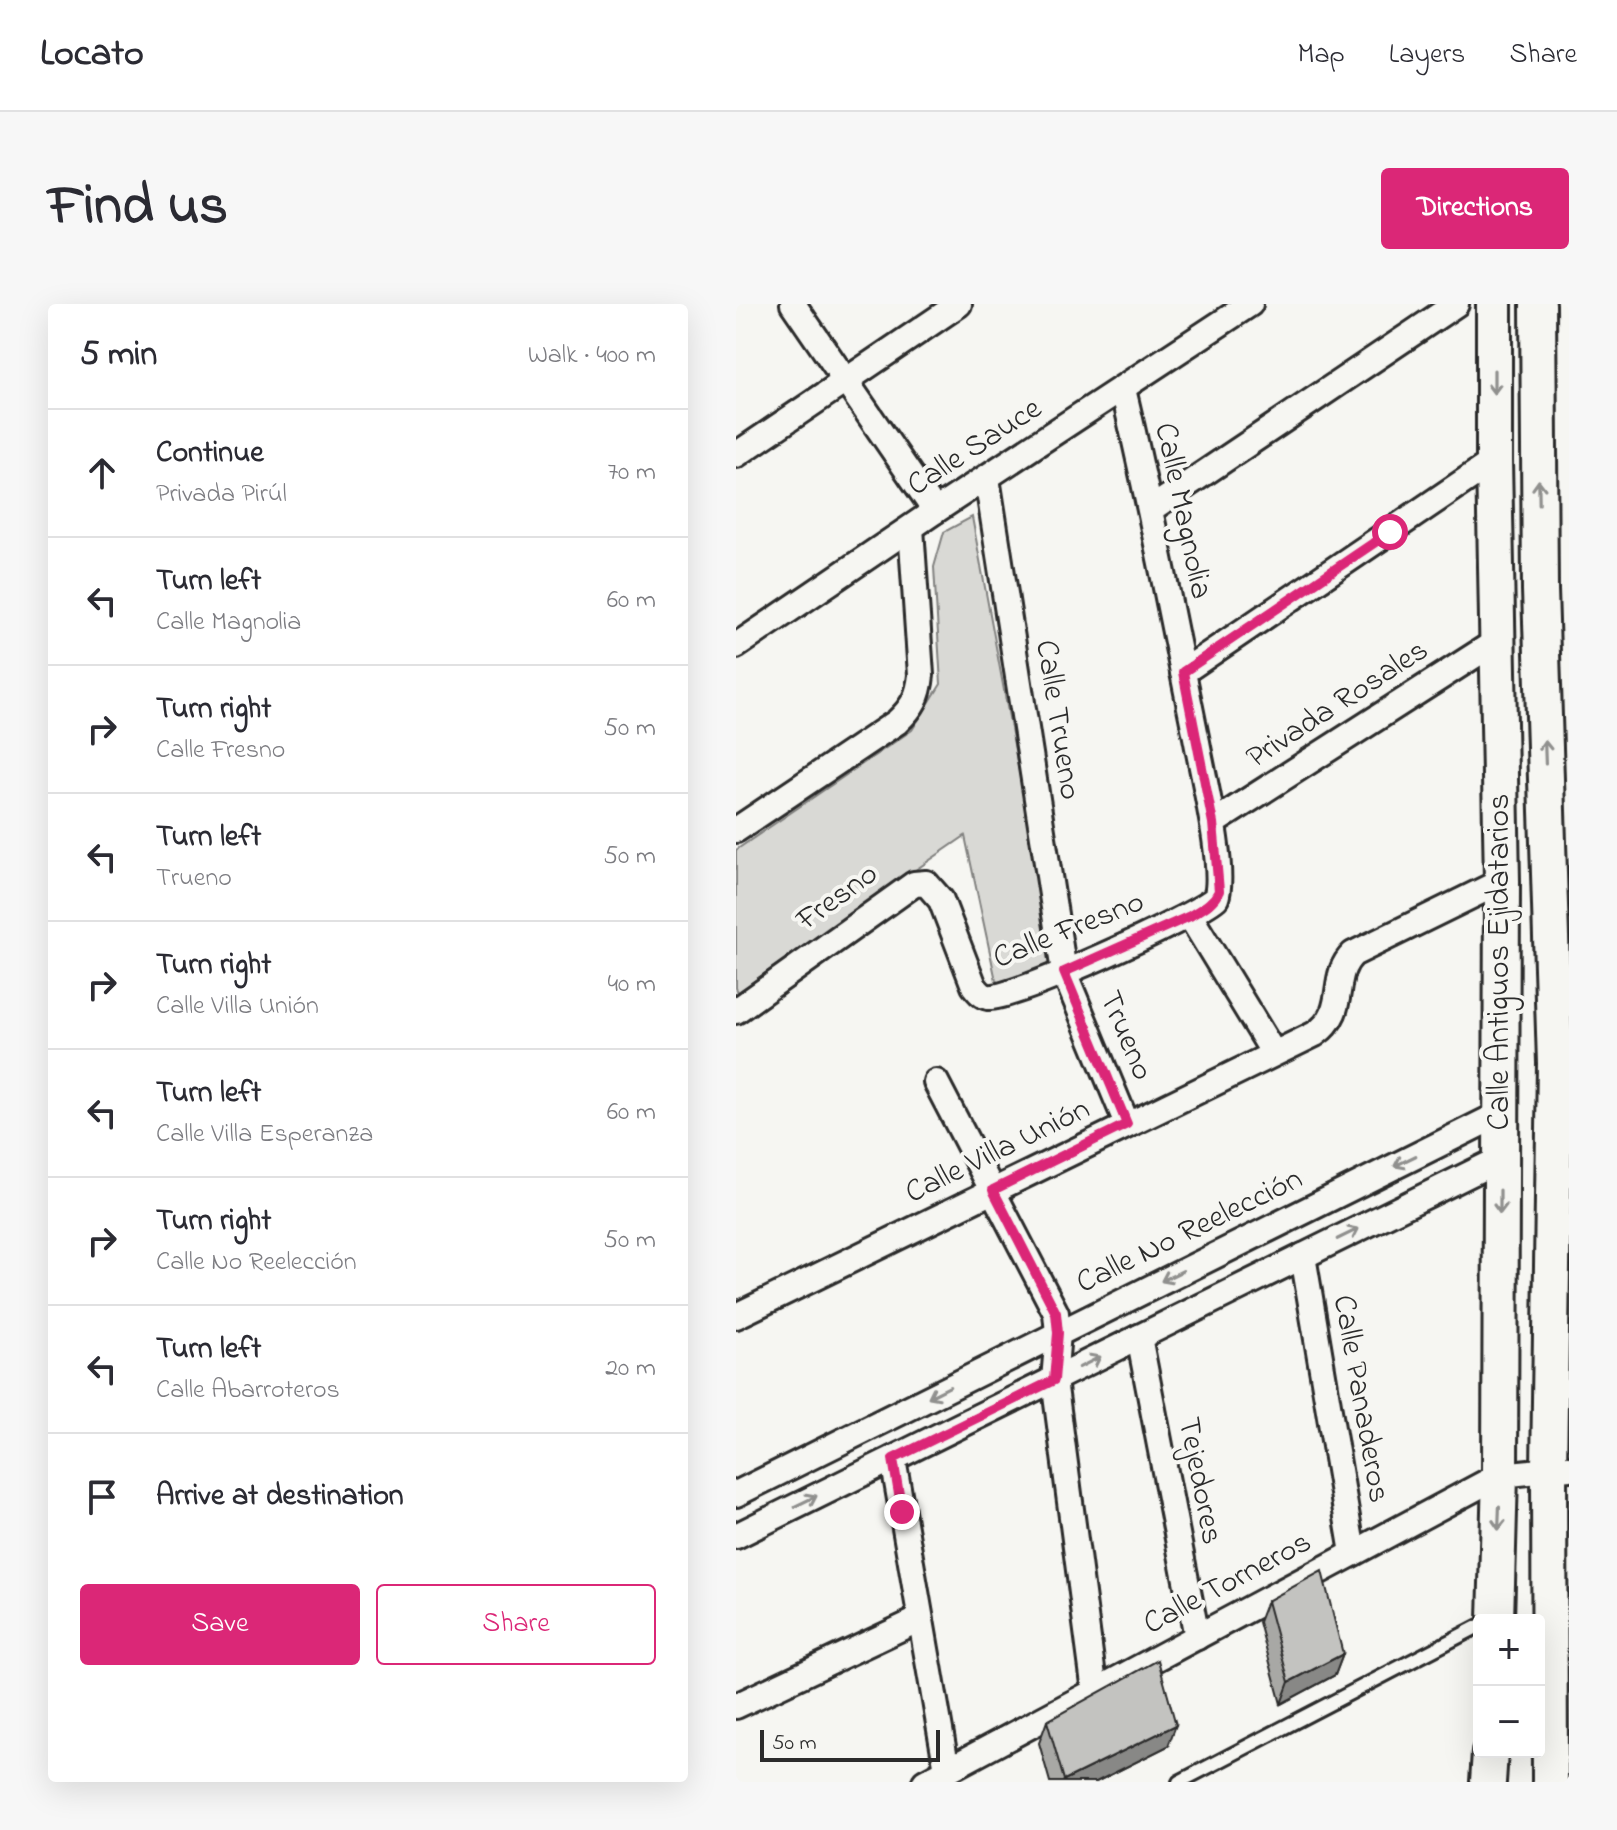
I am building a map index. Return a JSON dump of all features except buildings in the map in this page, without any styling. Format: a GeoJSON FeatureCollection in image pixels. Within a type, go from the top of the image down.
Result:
{"type":"FeatureCollection","features":[{"type":"Feature","properties":{"kind":"street"},"geometry":{"type":"LineString","coordinates":[[793,304],[935,511]]}},
{"type":"Feature","properties":{"kind":"street"},"geometry":{"type":"LineString","coordinates":[[736,455],[959,304]]}},
{"type":"Feature","properties":{"kind":"street","name":"Calle Sauce"},"geometry":{"type":"LineString","coordinates":[[736,646],[1250,304]]}},
{"type":"Feature","properties":{"kind":"street"},"geometry":{"type":"LineString","coordinates":[[1151,509],[1456,304]]}},
{"type":"Feature","properties":{"kind":"street","name":"Calle Antiguos Ejidatarios"},"geometry":{"type":"LineString","coordinates":[[1490,1614],[1500,1475],[1502,881],[1494,304]]}},
{"type":"Feature","properties":{"kind":"street","name":"Calle Antiguos Ejidatarios"},"geometry":{"type":"LineString","coordinates":[[1538,304],[1557,793],[1562,1063],[1559,1469],[1550,1782]]}},
{"type":"Feature","properties":{"kind":"street","name":"Calle Magnolia"},"geometry":{"type":"LineString","coordinates":[[1123,389],[1151,509],[1213,823],[1219,891],[1207,906],[1190,916]]}},
{"type":"Feature","properties":{"kind":"street"},"geometry":{"type":"LineString","coordinates":[[1183,672],[1494,461]]}},
{"type":"Feature","properties":{"kind":"street","name":"Calle Trueno"},"geometry":{"type":"LineString","coordinates":[[987,478],[1064,972]]}},
{"type":"Feature","properties":{"kind":"street"},"geometry":{"type":"LineString","coordinates":[[736,830],[897,722],[911,709],[919,693],[921,675],[911,528]]}},
{"type":"Feature","properties":{"kind":"street","name":"Privada Rosales"},"geometry":{"type":"LineString","coordinates":[[1213,823],[1497,641]]}},
{"type":"Feature","properties":{"kind":"street","name":"Calle Villa Unión"},"geometry":{"type":"LineString","coordinates":[[736,1316],[1326,1026],[1332,1018],[1346,960],[1353,954],[1502,881]]}},
{"type":"Feature","properties":{"kind":"street","name":"Fresno"},"geometry":{"type":"LineString","coordinates":[[736,1011],[914,884],[926,883],[941,900],[974,986]]}},
{"type":"Feature","properties":{"kind":"street"},"geometry":{"type":"LineString","coordinates":[[1190,916],[1273,1052]]}},
{"type":"Feature","properties":{"kind":"street","name":"Calle Fresno"},"geometry":{"type":"LineString","coordinates":[[974,986],[987,997],[999,996],[1064,972],[1190,916]]}},
{"type":"Feature","properties":{"kind":"street","name":"Trueno"},"geometry":{"type":"LineString","coordinates":[[1064,972],[1127,1124]]}},
{"type":"Feature","properties":{"kind":"street"},"geometry":{"type":"LineString","coordinates":[[936,1082],[1056,1313],[1058,1333],[1054,1380],[1095,1692]]}},
{"type":"Feature","properties":{"kind":"street","name":"Calle No Reelección"},"geometry":{"type":"LineString","coordinates":[[736,1494],[1500,1114]]}},
{"type":"Feature","properties":{"kind":"street"},"geometry":{"type":"LineString","coordinates":[[736,1536],[1500,1159]]}},
{"type":"Feature","properties":{"kind":"street","name":"Calle Panaderos"},"geometry":{"type":"LineString","coordinates":[[1303,1256],[1353,1553]]}},
{"type":"Feature","properties":{"kind":"street","name":"Tejedores"},"geometry":{"type":"LineString","coordinates":[[1139,1337],[1197,1637]]}},
{"type":"Feature","properties":{"kind":"street"},"geometry":{"type":"LineString","coordinates":[[893,1459],[920,1619],[936,1776]]}},
{"type":"Feature","properties":{"kind":"street","name":"Calle Torneros"},"geometry":{"type":"LineString","coordinates":[[936,1776],[1500,1475],[1559,1469]]}},
{"type":"Feature","properties":{"kind":"street"},"geometry":{"type":"LineString","coordinates":[[736,1706],[920,1619]]}},
{"type":"Feature","properties":{"kind":"street"},"geometry":{"type":"LineString","coordinates":[[1488,1782],[1490,1758]]}},
{"type":"Feature","properties":{"kind":"lane"},"geometry":{"type":"LineString","coordinates":[[1179,1782],[1473,1630]]}},
{"type":"Feature","properties":{"kind":"shaded area"},"geometry":{"type":"Polygon","coordinates":[[[972,517],[1054,961],[998,990],[965,836],[738,992],[736,850],[912,730],[941,684],[934,567],[944,532],[972,517]]]}},
{"type":"Feature","properties":{"kind":"route"},"geometry":{"type":"LineString","coordinates":[[902,1512],[893,1459],[1054,1380],[1058,1333],[1056,1313],[993,1190],[1127,1124],[1064,972],[1190,916],[1207,906],[1219,891],[1213,823],[1183,672],[1390,532]]}}]}
